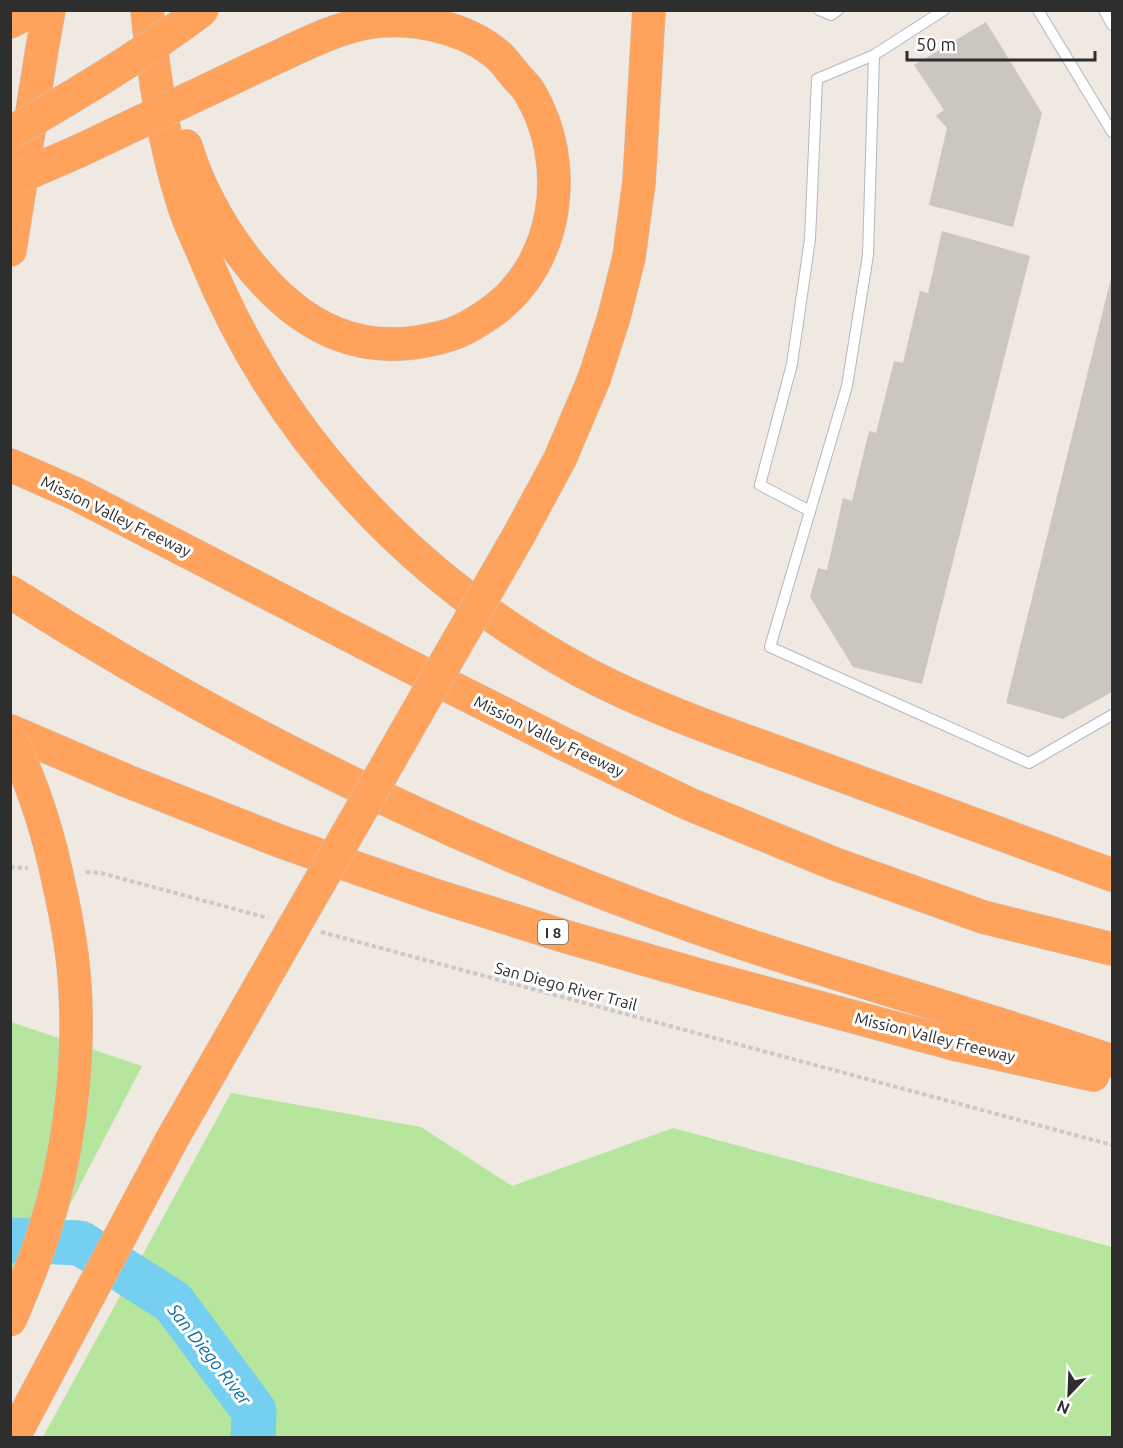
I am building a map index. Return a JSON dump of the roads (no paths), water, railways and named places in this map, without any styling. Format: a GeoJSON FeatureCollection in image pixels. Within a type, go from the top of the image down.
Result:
{"type":"FeatureCollection","features":[{"type":"Feature","properties":{"kind":"highway"},"geometry":{"type":"LineString","coordinates":[[10,22],[33,10]]}},
{"type":"Feature","properties":{"kind":"highway"},"geometry":{"type":"LineString","coordinates":[[10,250],[49,10]]}},
{"type":"Feature","properties":{"kind":"highway"},"geometry":{"type":"LineString","coordinates":[[10,181],[79,151],[260,65],[331,33],[352,26],[399,20],[437,26],[479,43],[499,56],[530,92],[547,129],[555,175],[553,202],[542,247],[526,278],[510,297],[472,326],[448,336],[423,342],[397,345],[372,344],[349,339],[325,329],[301,314],[277,295],[233,243],[215,213],[188,152],[163,70],[150,10]]}},
{"type":"Feature","properties":{"kind":"highway"},"geometry":{"type":"LineString","coordinates":[[150,10],[151,50],[163,128],[183,204],[216,286],[253,358],[305,436],[364,505],[429,568],[469,600],[535,645],[633,697],[717,731],[1113,875]]}},
{"type":"Feature","properties":{"kind":"highway"},"geometry":{"type":"LineString","coordinates":[[10,133],[72,98],[165,38],[202,10]]}},
{"type":"Feature","properties":{"kind":"highway"},"geometry":{"type":"LineString","coordinates":[[13,1437],[171,1141],[520,533],[564,449],[594,379],[614,317],[629,258],[639,182],[649,10]]}},
{"type":"Feature","properties":{"kind":"highway","name":"Mission Valley Freeway"},"geometry":{"type":"LineString","coordinates":[[10,465],[74,494],[401,662],[688,804],[835,864],[983,917],[1113,949]]}},
{"type":"Feature","properties":{"kind":"highway"},"geometry":{"type":"LineString","coordinates":[[23,600],[132,666],[265,740],[405,808],[539,867],[685,924],[806,965],[1113,1061]]}},
{"type":"Feature","properties":{"kind":"highway","name":"Mission Valley Freeway"},"geometry":{"type":"LineString","coordinates":[[11,731],[127,781],[282,842],[434,895],[578,940],[958,1045],[1113,1079]]}},
{"type":"Feature","properties":{"kind":"highway"},"geometry":{"type":"LineString","coordinates":[[10,738],[26,772],[53,859],[71,950],[76,1027],[67,1130],[57,1182],[44,1234],[10,1320]]}},
{"type":"Feature","properties":{"kind":"lane"},"geometry":{"type":"LineString","coordinates":[[819,10],[831,15],[838,10]]}},
{"type":"Feature","properties":{"kind":"lane"},"geometry":{"type":"LineString","coordinates":[[810,512],[760,485],[792,364],[809,250],[817,79],[874,55],[944,10]]}},
{"type":"Feature","properties":{"kind":"lane"},"geometry":{"type":"LineString","coordinates":[[1038,10],[1113,132]]}},
{"type":"Feature","properties":{"kind":"lane"},"geometry":{"type":"LineString","coordinates":[[1104,10],[1113,25]]}},
{"type":"Feature","properties":{"kind":"lane"},"geometry":{"type":"LineString","coordinates":[[874,55],[868,255],[847,386],[770,647],[1029,763],[1113,715]]}},
{"type":"Feature","properties":{"kind":"waterway","name":"San Diego River"},"geometry":{"type":"LineString","coordinates":[[10,1240],[80,1243],[173,1302],[254,1411],[253,1438]]}}]}
